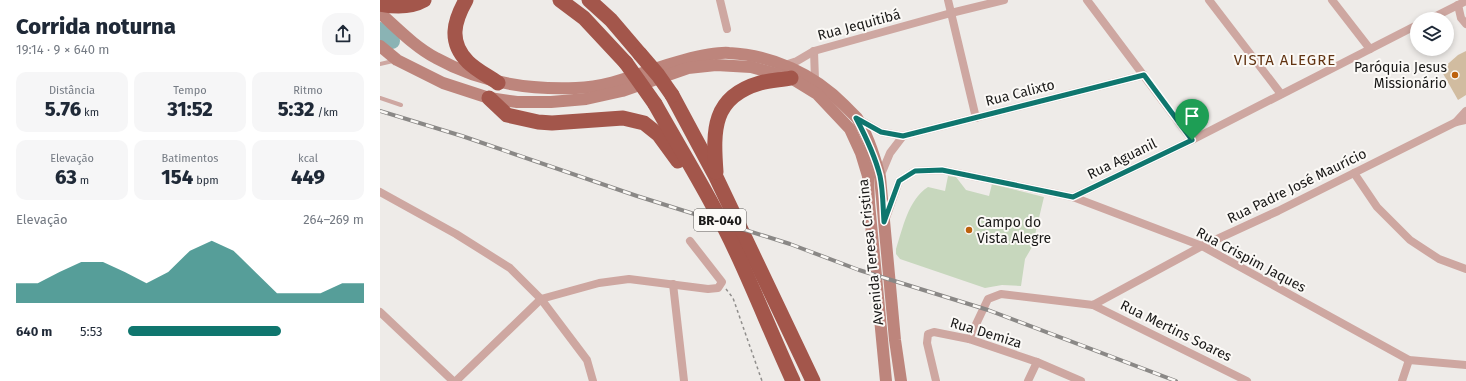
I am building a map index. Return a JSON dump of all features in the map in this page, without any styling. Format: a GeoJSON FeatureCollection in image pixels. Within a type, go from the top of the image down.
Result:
{"type":"FeatureCollection","features":[{"type":"Feature","properties":{"kind":"highway"},"geometry":{"type":"LineString","coordinates":[[380,4],[395,7],[424,0]]}},
{"type":"Feature","properties":{"kind":"highway"},"geometry":{"type":"LineString","coordinates":[[466,0],[459,12],[456,23],[454,36],[458,49],[468,62],[498,83]]}},
{"type":"Feature","properties":{"kind":"highway"},"geometry":{"type":"LineString","coordinates":[[547,0],[584,18]]}},
{"type":"Feature","properties":{"kind":"highway","name":"BR-040"},"geometry":{"type":"LineString","coordinates":[[560,0],[584,18],[626,63],[655,104],[716,212],[738,256],[774,341],[793,381]]}},
{"type":"Feature","properties":{"kind":"highway","name":"BR-040"},"geometry":{"type":"LineString","coordinates":[[588,0],[611,20],[658,75],[672,95],[716,177],[813,381]]}},
{"type":"Feature","properties":{"kind":"highway"},"geometry":{"type":"LineString","coordinates":[[716,177],[715,135],[718,120],[726,103],[740,91],[788,71]]}},
{"type":"Feature","properties":{"kind":"highway"},"geometry":{"type":"LineString","coordinates":[[489,98],[507,115],[538,122],[552,123],[623,118],[644,123],[659,135],[716,212]]}},
{"type":"Feature","properties":{"kind":"main road","name":"Avenida Teresa Cristina"},"geometry":{"type":"LineString","coordinates":[[380,13],[410,40],[435,58],[460,70],[498,83],[542,88],[578,88],[616,82],[684,60],[727,52],[754,56],[788,71],[817,94],[850,129],[863,160],[868,176],[869,203],[886,381]]}},
{"type":"Feature","properties":{"kind":"main road","name":"Avenida Teresa Cristina"},"geometry":{"type":"LineString","coordinates":[[380,46],[397,60],[443,83],[489,98],[517,102],[551,102],[586,99],[622,91],[688,68],[716,65],[802,72],[815,80],[836,96],[856,118],[873,154],[880,177],[895,340],[901,381]]}},
{"type":"Feature","properties":{"kind":"street"},"geometry":{"type":"LineString","coordinates":[[720,0],[727,29]]}},
{"type":"Feature","properties":{"kind":"street"},"geometry":{"type":"LineString","coordinates":[[948,0],[976,118]]}},
{"type":"Feature","properties":{"kind":"street","name":"Rua Jequitibá"},"geometry":{"type":"LineString","coordinates":[[788,71],[798,61],[814,51],[1004,0]]}},
{"type":"Feature","properties":{"kind":"street"},"geometry":{"type":"LineString","coordinates":[[1087,0],[1192,140]]}},
{"type":"Feature","properties":{"kind":"street"},"geometry":{"type":"LineString","coordinates":[[1209,0],[1281,94]]}},
{"type":"Feature","properties":{"kind":"street"},"geometry":{"type":"LineString","coordinates":[[1332,0],[1370,49]]}},
{"type":"Feature","properties":{"kind":"street"},"geometry":{"type":"LineString","coordinates":[[1460,2],[1466,10]]}},
{"type":"Feature","properties":{"kind":"street"},"geometry":{"type":"LineString","coordinates":[[1442,12],[1460,2]]}},
{"type":"Feature","properties":{"kind":"street"},"geometry":{"type":"LineString","coordinates":[[1460,2],[1461,18],[1466,24]]}},
{"type":"Feature","properties":{"kind":"street","name":"Rua Aguanil"},"geometry":{"type":"LineString","coordinates":[[1073,197],[1192,140],[1410,29]]}},
{"type":"Feature","properties":{"kind":"street","name":"Rua Jequitibá"},"geometry":{"type":"LineString","coordinates":[[814,51],[815,80]]}},
{"type":"Feature","properties":{"kind":"street","name":"Rua Calixto"},"geometry":{"type":"LineString","coordinates":[[856,118],[881,132],[903,136],[1144,75]]}},
{"type":"Feature","properties":{"kind":"street","name":"Rua Padre José Maurício"},"geometry":{"type":"LineString","coordinates":[[1456,122],[1466,111]]}},
{"type":"Feature","properties":{"kind":"street","name":"Rua Padre José Maurício"},"geometry":{"type":"LineString","coordinates":[[1093,305],[1202,246],[1278,211],[1456,122],[1466,120]]}},
{"type":"Feature","properties":{"kind":"street"},"geometry":{"type":"LineString","coordinates":[[880,177],[890,153],[903,136]]}},
{"type":"Feature","properties":{"kind":"street","name":"Rua Crispim Jaques"},"geometry":{"type":"LineString","coordinates":[[884,222],[899,181],[915,171],[942,170],[1073,197],[1202,246],[1409,360],[1466,365]]}},
{"type":"Feature","properties":{"kind":"street"},"geometry":{"type":"LineString","coordinates":[[1354,173],[1377,207],[1410,240],[1439,259],[1466,269]]}},
{"type":"Feature","properties":{"kind":"street"},"geometry":{"type":"LineString","coordinates":[[380,192],[456,234],[510,268],[541,298],[587,360],[593,381]]}},
{"type":"Feature","properties":{"kind":"street"},"geometry":{"type":"LineString","coordinates":[[380,312],[454,381],[541,298],[599,283],[629,279],[708,289],[718,288],[722,282],[690,241]]}},
{"type":"Feature","properties":{"kind":"street"},"geometry":{"type":"LineString","coordinates":[[673,284],[684,381]]}},
{"type":"Feature","properties":{"kind":"street"},"geometry":{"type":"LineString","coordinates":[[969,339],[988,299],[1001,294],[1093,305]]}},
{"type":"Feature","properties":{"kind":"street","name":"Rua Mertins Soares"},"geometry":{"type":"LineString","coordinates":[[1093,305],[1247,381]]}},
{"type":"Feature","properties":{"kind":"street","name":"Rua Demiza"},"geometry":{"type":"LineString","coordinates":[[936,381],[927,343],[928,334],[934,332],[969,339],[1037,362],[1081,381]]}},
{"type":"Feature","properties":{"kind":"street"},"geometry":{"type":"LineString","coordinates":[[1402,381],[1409,360]]}},
{"type":"Feature","properties":{"kind":"street"},"geometry":{"type":"LineString","coordinates":[[1028,381],[1037,362]]}},
{"type":"Feature","properties":{"kind":"lane"},"geometry":{"type":"LineString","coordinates":[[380,64],[397,60]]}},
{"type":"Feature","properties":{"kind":"lane"},"geometry":{"type":"LineString","coordinates":[[380,98],[401,105]]}},
{"type":"Feature","properties":{"kind":"path"},"geometry":{"type":"LineString","coordinates":[[722,282],[733,298],[762,381]]}},
{"type":"Feature","properties":{"kind":"green space","name":"Campo do Vista Alegre"},"geometry":{"type":"Polygon","coordinates":[[[948,176],[956,177],[966,190],[989,196],[992,184],[1044,197],[1032,247],[1025,259],[1021,286],[1002,285],[985,288],[900,259],[896,254],[896,249],[907,215],[916,199],[928,187],[945,191],[948,176]]]}},
{"type":"Feature","properties":{"kind":"building","name":"Paróquia Jesus Missionário"},"geometry":{"type":"Polygon","coordinates":[[[1466,51],[1466,95],[1458,100],[1441,70],[1458,55],[1466,51]]]}},
{"type":"Feature","properties":{"kind":"waterway"},"geometry":{"type":"LineString","coordinates":[[380,30],[392,41]]}},
{"type":"Feature","properties":{"kind":"railway"},"geometry":{"type":"LineString","coordinates":[[380,111],[462,136],[637,196],[790,244],[859,270],[988,310],[1176,381]]}},
{"type":"Feature","properties":{"kind":"place","name":"Paróquia Jesus Missionário"},"geometry":{"type":"Point","coordinates":[1455,75]}},
{"type":"Feature","properties":{"kind":"place","name":"Campo do Vista Alegre"},"geometry":{"type":"Point","coordinates":[969,230]}},
{"type":"Feature","properties":{"kind":"district","name":"VISTA ALEGRE"},"geometry":{"type":"Point","coordinates":[1285,60]}},
{"type":"Feature","properties":{"kind":"route"},"geometry":{"type":"LineString","coordinates":[[1144,75],[1192,140],[1073,197],[942,170],[915,171],[899,181],[884,222],[880,177],[866,136],[856,118],[881,132],[903,136],[1144,75]]}}]}
